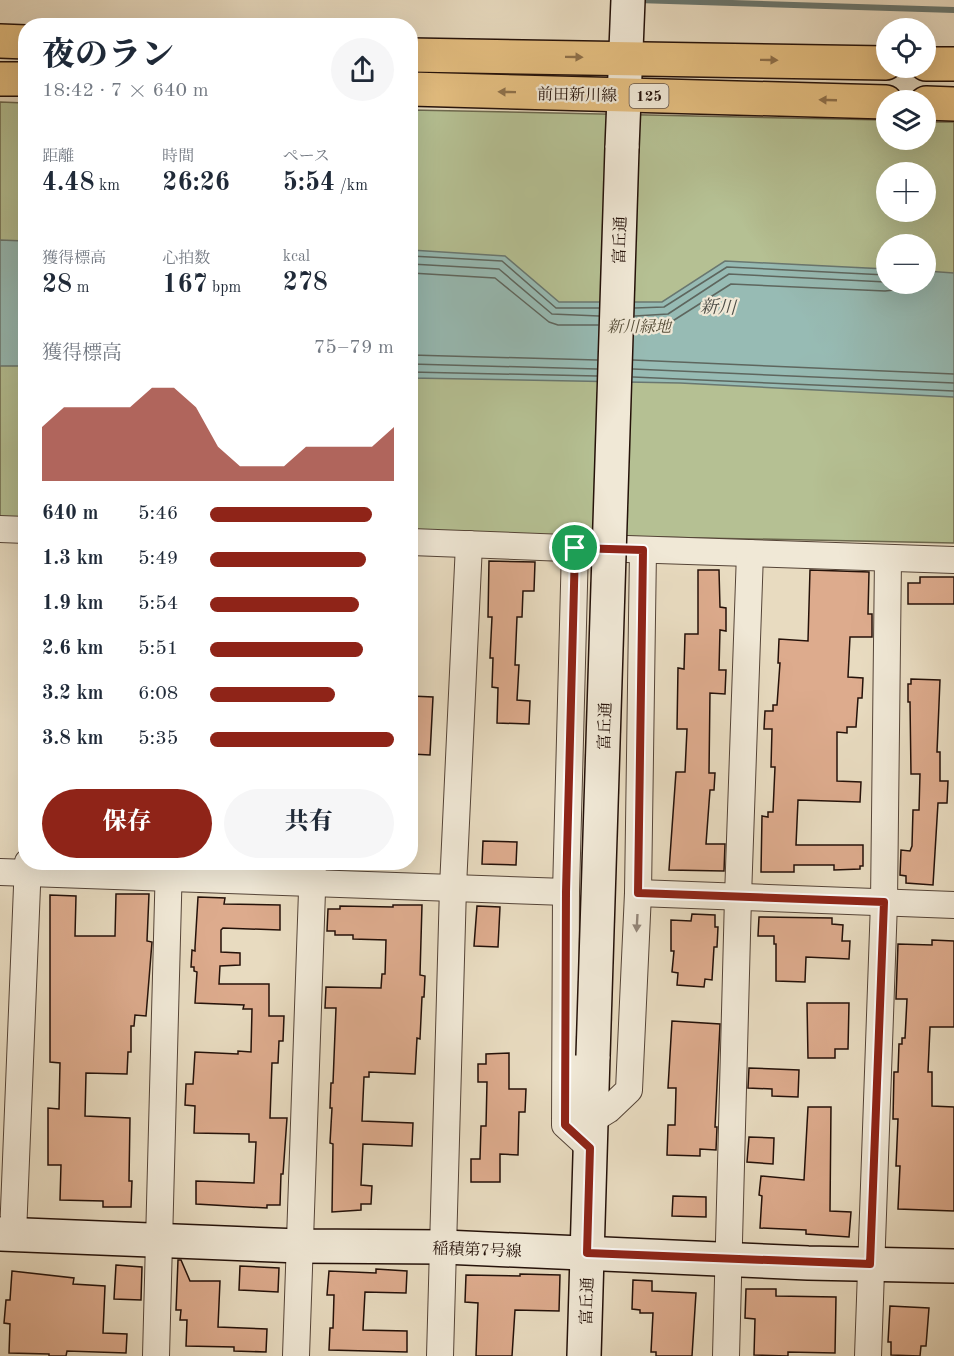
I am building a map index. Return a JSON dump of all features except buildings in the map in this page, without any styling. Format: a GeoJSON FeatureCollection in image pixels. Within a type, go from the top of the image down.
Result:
{"type":"FeatureCollection","features":[{"type":"Feature","properties":{"kind":"main road"},"geometry":{"type":"LineString","coordinates":[[0,41],[18,42]]}},
{"type":"Feature","properties":{"kind":"main road"},"geometry":{"type":"LineString","coordinates":[[418,55],[876,63]]}},
{"type":"Feature","properties":{"kind":"main road"},"geometry":{"type":"LineString","coordinates":[[936,64],[954,64]]}},
{"type":"Feature","properties":{"kind":"main road"},"geometry":{"type":"LineString","coordinates":[[0,79],[18,80]]}},
{"type":"Feature","properties":{"kind":"main road","name":"前田新川線"},"geometry":{"type":"LineString","coordinates":[[418,89],[876,102]]}},
{"type":"Feature","properties":{"kind":"main road"},"geometry":{"type":"LineString","coordinates":[[936,103],[954,104]]}},
{"type":"Feature","properties":{"kind":"street","name":"富丘通"},"geometry":{"type":"LineString","coordinates":[[584,1356],[628,7]]}},
{"type":"Feature","properties":{"kind":"street"},"geometry":{"type":"LineString","coordinates":[[0,530],[18,530]]}},
{"type":"Feature","properties":{"kind":"street"},"geometry":{"type":"LineString","coordinates":[[418,542],[954,560]]}},
{"type":"Feature","properties":{"kind":"street"},"geometry":{"type":"LineString","coordinates":[[440,1356],[453,887],[470,544]]}},
{"type":"Feature","properties":{"kind":"street"},"geometry":{"type":"LineString","coordinates":[[575,548],[566,892],[565,1125],[591,1134],[608,1110],[628,1090],[638,893],[643,550]]}},
{"type":"Feature","properties":{"kind":"street"},"geometry":{"type":"LineString","coordinates":[[726,1356],[750,553]]}},
{"type":"Feature","properties":{"kind":"street"},"geometry":{"type":"LineString","coordinates":[[868,1356],[884,902],[888,558]]}},
{"type":"Feature","properties":{"kind":"street"},"geometry":{"type":"LineString","coordinates":[[0,872],[18,869]]}},
{"type":"Feature","properties":{"kind":"street"},"geometry":{"type":"LineString","coordinates":[[6,1234],[28,870]]}},
{"type":"Feature","properties":{"kind":"street"},"geometry":{"type":"LineString","coordinates":[[156,1356],[169,870],[313,873],[453,887],[566,892]]}},
{"type":"Feature","properties":{"kind":"street"},"geometry":{"type":"LineString","coordinates":[[296,1356],[313,873]]}},
{"type":"Feature","properties":{"kind":"street"},"geometry":{"type":"LineString","coordinates":[[638,893],[954,905]]}},
{"type":"Feature","properties":{"kind":"street","name":"稲積第7号線"},"geometry":{"type":"LineString","coordinates":[[6,1234],[300,1246],[444,1247],[730,1260],[954,1266]]}},
{"type":"Feature","properties":{"kind":"green space"},"geometry":{"type":"Polygon","coordinates":[[[0,102],[18,103],[18,520],[0,520],[0,102]]]}},
{"type":"Feature","properties":{"kind":"green space","name":"新川緑地"},"geometry":{"type":"Polygon","coordinates":[[[418,110],[876,120],[876,150],[936,150],[936,122],[954,122],[954,543],[418,532],[418,110]]]}},
{"type":"Feature","properties":{"kind":"water"},"geometry":{"type":"Polygon","coordinates":[[[0,240],[18,241],[18,366],[0,366],[0,240]]]}},
{"type":"Feature","properties":{"kind":"water","name":"新川"},"geometry":{"type":"Polygon","coordinates":[[[418,250],[505,256],[559,302],[662,302],[725,261],[876,269],[876,294],[936,294],[936,272],[954,273],[954,397],[680,383],[418,378],[418,250]]]}},
{"type":"Feature","properties":{"kind":"waterway"},"geometry":{"type":"LineString","coordinates":[[637,0],[954,10]]}},
{"type":"Feature","properties":{"kind":"route"},"geometry":{"type":"LineString","coordinates":[[575,548],[643,550],[638,893],[884,902],[870,1264],[587,1253],[590,1148],[565,1125],[566,892],[575,548]]}}]}
